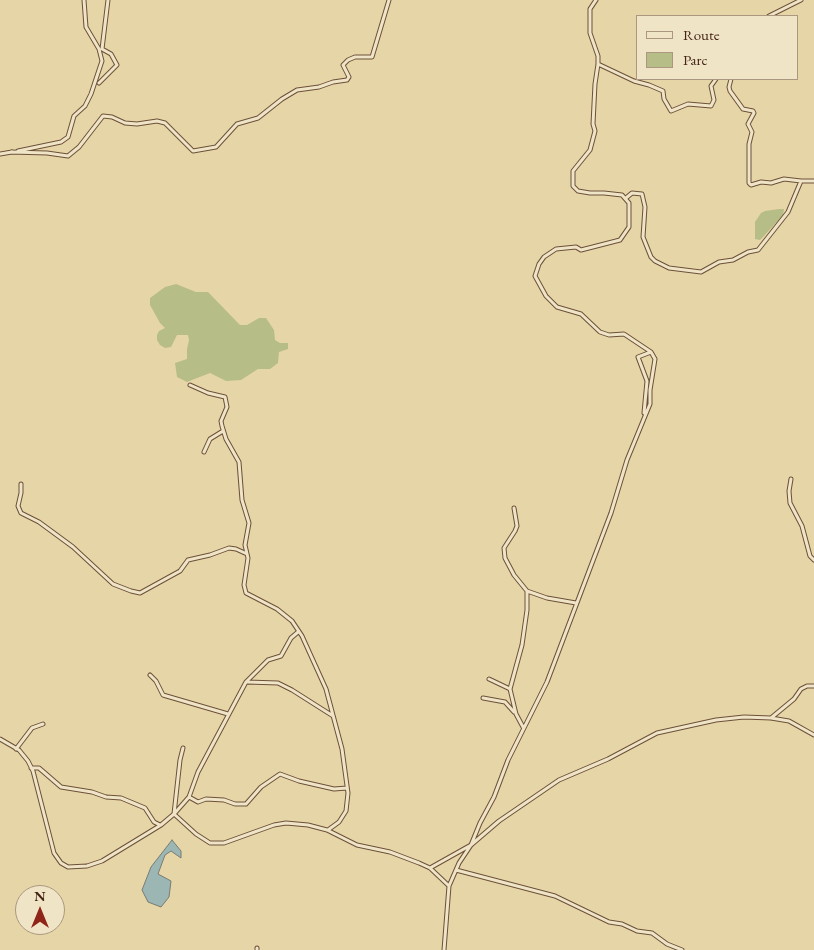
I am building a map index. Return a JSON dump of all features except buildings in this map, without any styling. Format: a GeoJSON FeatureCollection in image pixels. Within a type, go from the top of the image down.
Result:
{"type":"FeatureCollection","features":[{"type":"Feature","properties":{"kind":"street"},"geometry":{"type":"LineString","coordinates":[[84,0],[86,27],[100,49],[111,54],[118,65],[99,83]]}},
{"type":"Feature","properties":{"kind":"street"},"geometry":{"type":"LineString","coordinates":[[0,154],[61,142],[68,137],[74,116],[85,106],[99,74],[102,62],[100,49],[108,0]]}},
{"type":"Feature","properties":{"kind":"street"},"geometry":{"type":"LineString","coordinates":[[11,152],[47,153],[68,156],[79,147],[103,116],[112,117],[125,123],[137,124],[156,121],[165,123],[193,151],[216,147],[237,124],[258,118],[297,90],[347,80],[349,76],[343,65],[348,60],[372,57],[389,0]]}},
{"type":"Feature","properties":{"kind":"street"},"geometry":{"type":"LineString","coordinates":[[596,0],[590,9],[590,33],[594,40],[598,64],[594,84],[593,124],[595,131],[590,150],[573,171],[573,186],[578,191],[622,195],[629,203],[629,227],[620,240],[581,250],[576,247],[556,249],[544,257],[539,264],[535,276],[546,296],[557,307],[582,314],[600,332],[608,335],[624,334],[651,352],[655,359],[650,390],[650,404],[642,420]]}},
{"type":"Feature","properties":{"kind":"street"},"geometry":{"type":"LineString","coordinates":[[771,15],[801,0]]}},
{"type":"Feature","properties":{"kind":"street"},"geometry":{"type":"LineString","coordinates":[[598,64],[634,81],[663,91],[664,99],[671,111],[688,104],[711,106],[714,100],[712,86],[715,80]]}},
{"type":"Feature","properties":{"kind":"street"},"geometry":{"type":"LineString","coordinates":[[731,80],[730,91],[743,109],[754,111],[748,124],[752,132],[749,144],[749,183],[751,185],[762,182],[771,183],[784,179],[814,181]]}},
{"type":"Feature","properties":{"kind":"street"},"geometry":{"type":"LineString","coordinates":[[626,198],[632,193],[642,194],[645,207],[643,237],[652,257],[656,261],[669,268],[701,272],[719,262],[734,260],[748,252],[758,250],[788,212],[801,181]]}},
{"type":"Feature","properties":{"kind":"street"},"geometry":{"type":"LineString","coordinates":[[444,950],[449,886],[471,845],[494,797],[508,760],[547,682],[607,522],[642,420],[645,409],[647,380],[638,357],[651,352]]}},
{"type":"Feature","properties":{"kind":"street"},"geometry":{"type":"LineString","coordinates":[[190,385],[208,393],[225,397],[227,407],[221,421],[223,430],[239,462],[242,500],[249,523],[245,545],[247,571],[244,585],[246,593],[277,609],[292,621],[326,689],[342,749],[347,788],[346,811],[339,822],[327,830]]}},
{"type":"Feature","properties":{"kind":"street"},"geometry":{"type":"LineString","coordinates":[[204,452],[210,439],[223,430]]}},
{"type":"Feature","properties":{"kind":"street"},"geometry":{"type":"LineString","coordinates":[[791,479],[790,503],[802,526],[810,556],[814,560]]}},
{"type":"Feature","properties":{"kind":"street"},"geometry":{"type":"LineString","coordinates":[[21,484],[18,506],[21,513],[39,522],[73,547],[113,584],[130,591],[140,593],[180,571],[188,560],[229,548],[247,554]]}},
{"type":"Feature","properties":{"kind":"street"},"geometry":{"type":"LineString","coordinates":[[514,508],[517,526],[504,548],[505,558],[514,575],[527,591],[547,598],[576,603]]}},
{"type":"Feature","properties":{"kind":"street"},"geometry":{"type":"LineString","coordinates":[[516,714],[510,689],[522,645],[527,610],[527,591]]}},
{"type":"Feature","properties":{"kind":"street"},"geometry":{"type":"LineString","coordinates":[[0,739],[16,748],[28,761],[54,854],[61,863],[68,867],[87,866],[102,862],[161,825],[189,797],[198,772],[246,682],[268,660],[280,656],[291,638],[298,631]]}},
{"type":"Feature","properties":{"kind":"street"},"geometry":{"type":"LineString","coordinates":[[150,675],[156,681],[163,695],[228,714]]}},
{"type":"Feature","properties":{"kind":"street"},"geometry":{"type":"LineString","coordinates":[[489,679],[510,689]]}},
{"type":"Feature","properties":{"kind":"street"},"geometry":{"type":"LineString","coordinates":[[246,682],[278,682],[333,716]]}},
{"type":"Feature","properties":{"kind":"street"},"geometry":{"type":"LineString","coordinates":[[771,718],[794,699],[801,689],[807,686],[814,686]]}},
{"type":"Feature","properties":{"kind":"street"},"geometry":{"type":"LineString","coordinates":[[483,698],[505,702],[524,727]]}},
{"type":"Feature","properties":{"kind":"street"},"geometry":{"type":"LineString","coordinates":[[430,868],[471,845],[499,821],[559,780],[608,759],[657,733],[744,717],[789,721],[814,735]]}},
{"type":"Feature","properties":{"kind":"street"},"geometry":{"type":"LineString","coordinates":[[16,748],[32,728],[43,724]]}},
{"type":"Feature","properties":{"kind":"street"},"geometry":{"type":"LineString","coordinates":[[174,814],[183,748]]}},
{"type":"Feature","properties":{"kind":"street"},"geometry":{"type":"LineString","coordinates":[[31,768],[39,768],[61,787],[92,792],[106,797],[121,798],[145,808],[154,822],[161,825]]}},
{"type":"Feature","properties":{"kind":"street"},"geometry":{"type":"LineString","coordinates":[[189,797],[198,802],[206,799],[246,804],[261,788],[280,774],[299,781],[334,788],[347,788]]}},
{"type":"Feature","properties":{"kind":"street"},"geometry":{"type":"LineString","coordinates":[[174,814],[196,834],[210,843],[224,843],[274,825],[308,825],[327,830],[357,845],[390,852],[430,868],[449,886]]}},
{"type":"Feature","properties":{"kind":"street"},"geometry":{"type":"LineString","coordinates":[[456,870],[555,896],[609,922],[622,924],[637,931],[652,933],[667,944],[682,950]]}},
{"type":"Feature","properties":{"kind":"green space"},"geometry":{"type":"Polygon","coordinates":[[[784,209],[783,215],[760,240],[755,239],[755,222],[761,213],[784,209]]]}},
{"type":"Feature","properties":{"kind":"green space"},"geometry":{"type":"Polygon","coordinates":[[[176,284],[196,292],[208,292],[240,325],[247,325],[259,318],[266,318],[274,330],[275,340],[280,343],[288,343],[288,349],[279,352],[278,363],[270,369],[258,369],[241,380],[226,381],[210,373],[187,382],[177,377],[175,363],[187,359],[188,335],[177,335],[171,347],[165,348],[160,345],[157,335],[159,331],[165,328],[150,305],[150,298],[165,287],[176,284]]]}},
{"type":"Feature","properties":{"kind":"water"},"geometry":{"type":"Polygon","coordinates":[[[172,840],[181,851],[181,858],[171,851],[165,855],[158,874],[171,881],[169,897],[161,907],[148,902],[142,890],[151,867],[172,840]]]}}]}
